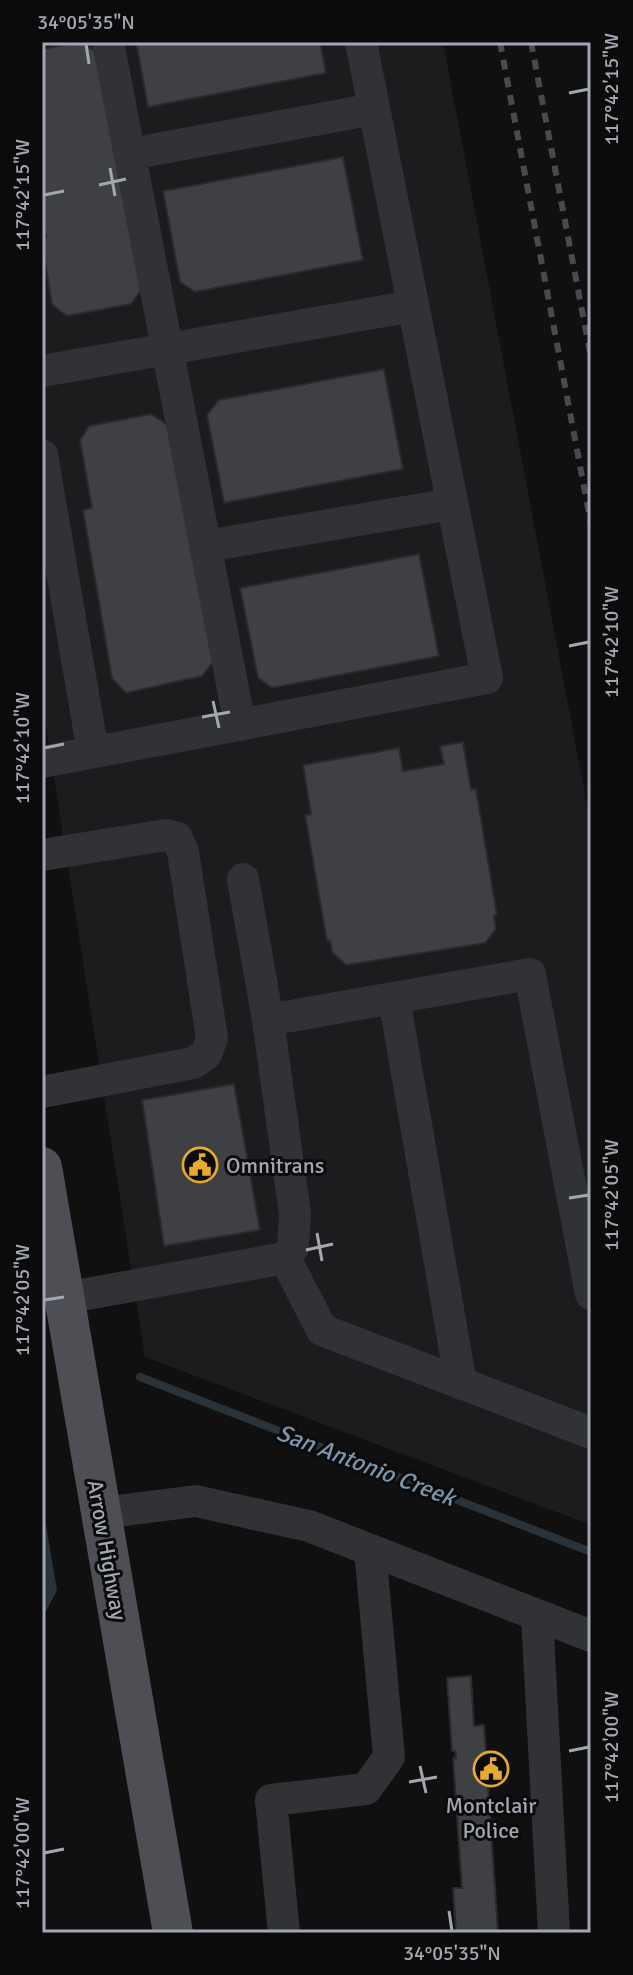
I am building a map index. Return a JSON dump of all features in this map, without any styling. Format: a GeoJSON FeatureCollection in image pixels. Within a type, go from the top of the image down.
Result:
{"type":"FeatureCollection","features":[{"type":"Feature","properties":{"kind":"main road","name":"Arrow Highway"},"geometry":{"type":"LineString","coordinates":[[42,1167],[173,1933]]}},
{"type":"Feature","properties":{"kind":"lane"},"geometry":{"type":"LineString","coordinates":[[108,42],[240,725]]}},
{"type":"Feature","properties":{"kind":"lane"},"geometry":{"type":"LineString","coordinates":[[42,762],[487,678],[361,42]]}},
{"type":"Feature","properties":{"kind":"lane"},"geometry":{"type":"LineString","coordinates":[[130,154],[374,109]]}},
{"type":"Feature","properties":{"kind":"lane"},"geometry":{"type":"LineString","coordinates":[[42,371],[413,306]]}},
{"type":"Feature","properties":{"kind":"lane"},"geometry":{"type":"LineString","coordinates":[[42,455],[93,752]]}},
{"type":"Feature","properties":{"kind":"lane"},"geometry":{"type":"LineString","coordinates":[[206,546],[452,504]]}},
{"type":"Feature","properties":{"kind":"lane"},"geometry":{"type":"LineString","coordinates":[[42,855],[166,835],[177,838],[183,852],[212,1038],[206,1054],[193,1063],[42,1092]]}},
{"type":"Feature","properties":{"kind":"lane"},"geometry":{"type":"LineString","coordinates":[[65,1298],[285,1258],[293,1247],[295,1214],[268,1020],[243,879]]}},
{"type":"Feature","properties":{"kind":"lane"},"geometry":{"type":"LineString","coordinates":[[268,1020],[530,974],[591,1294]]}},
{"type":"Feature","properties":{"kind":"lane"},"geometry":{"type":"LineString","coordinates":[[394,998],[461,1384]]}},
{"type":"Feature","properties":{"kind":"lane"},"geometry":{"type":"LineString","coordinates":[[285,1258],[322,1330],[591,1433]]}},
{"type":"Feature","properties":{"kind":"lane"},"geometry":{"type":"LineString","coordinates":[[101,1513],[196,1501],[309,1526],[591,1636]]}},
{"type":"Feature","properties":{"kind":"lane"},"geometry":{"type":"LineString","coordinates":[[284,1933],[271,1800],[366,1789],[389,1757],[370,1550]]}},
{"type":"Feature","properties":{"kind":"lane"},"geometry":{"type":"LineString","coordinates":[[537,1616],[554,1933]]}},
{"type":"Feature","properties":{"kind":"shaded area"},"geometry":{"type":"Polygon","coordinates":[[[42,42],[443,42],[591,826],[591,1525],[145,1357],[42,701],[42,42]]]}},
{"type":"Feature","properties":{"kind":"shaded area"},"geometry":{"type":"Polygon","coordinates":[[[42,1501],[57,1590],[42,1619],[42,1501]]]}},
{"type":"Feature","properties":{"kind":"building"},"geometry":{"type":"Polygon","coordinates":[[[81,42],[95,51],[141,290],[131,304],[67,316],[52,305],[42,243],[42,237],[46,237],[42,211],[42,49],[81,42]]]}},
{"type":"Feature","properties":{"kind":"building"},"geometry":{"type":"Polygon","coordinates":[[[136,42],[320,42],[326,73],[148,107],[136,42]]]}},
{"type":"Feature","properties":{"kind":"building"},"geometry":{"type":"Polygon","coordinates":[[[343,157],[363,260],[195,292],[180,282],[163,191],[343,157]]]}},
{"type":"Feature","properties":{"kind":"building"},"geometry":{"type":"Polygon","coordinates":[[[384,369],[403,469],[224,503],[207,415],[219,400],[384,369]]]}},
{"type":"Feature","properties":{"kind":"building"},"geometry":{"type":"Polygon","coordinates":[[[151,414],[168,425],[213,662],[202,676],[126,693],[112,678],[83,510],[92,508],[80,440],[89,426],[151,414]]]}},
{"type":"Feature","properties":{"kind":"building"},"geometry":{"type":"Polygon","coordinates":[[[419,554],[439,656],[272,688],[258,678],[240,588],[419,554]]]}},
{"type":"Feature","properties":{"kind":"building"},"geometry":{"type":"Polygon","coordinates":[[[463,742],[471,790],[476,789],[497,915],[494,916],[496,929],[485,943],[346,965],[332,952],[330,941],[327,941],[305,815],[311,814],[303,765],[399,748],[403,771],[444,764],[440,746],[463,742]]]}},
{"type":"Feature","properties":{"kind":"building","name":"Omnitrans"},"geometry":{"type":"Polygon","coordinates":[[[234,1084],[260,1230],[164,1246],[142,1100],[234,1084]]]}},
{"type":"Feature","properties":{"kind":"building"},"geometry":{"type":"Polygon","coordinates":[[[471,1676],[474,1726],[484,1725],[498,1933],[456,1933],[453,1888],[462,1888],[453,1758],[456,1758],[455,1751],[452,1751],[447,1678],[471,1676]]]}},
{"type":"Feature","properties":{"kind":"waterway","name":"San Antonio Creek"},"geometry":{"type":"LineString","coordinates":[[140,1377],[591,1552]]}},
{"type":"Feature","properties":{"kind":"railway"},"geometry":{"type":"LineString","coordinates":[[500,42],[591,524]]}},
{"type":"Feature","properties":{"kind":"railway"},"geometry":{"type":"LineString","coordinates":[[531,42],[591,358]]}},
{"type":"Feature","properties":{"kind":"place","name":"Omnitrans"},"geometry":{"type":"Point","coordinates":[200,1165]}},
{"type":"Feature","properties":{"kind":"place","name":"Montclair Police"},"geometry":{"type":"Point","coordinates":[491,1769]}}]}
